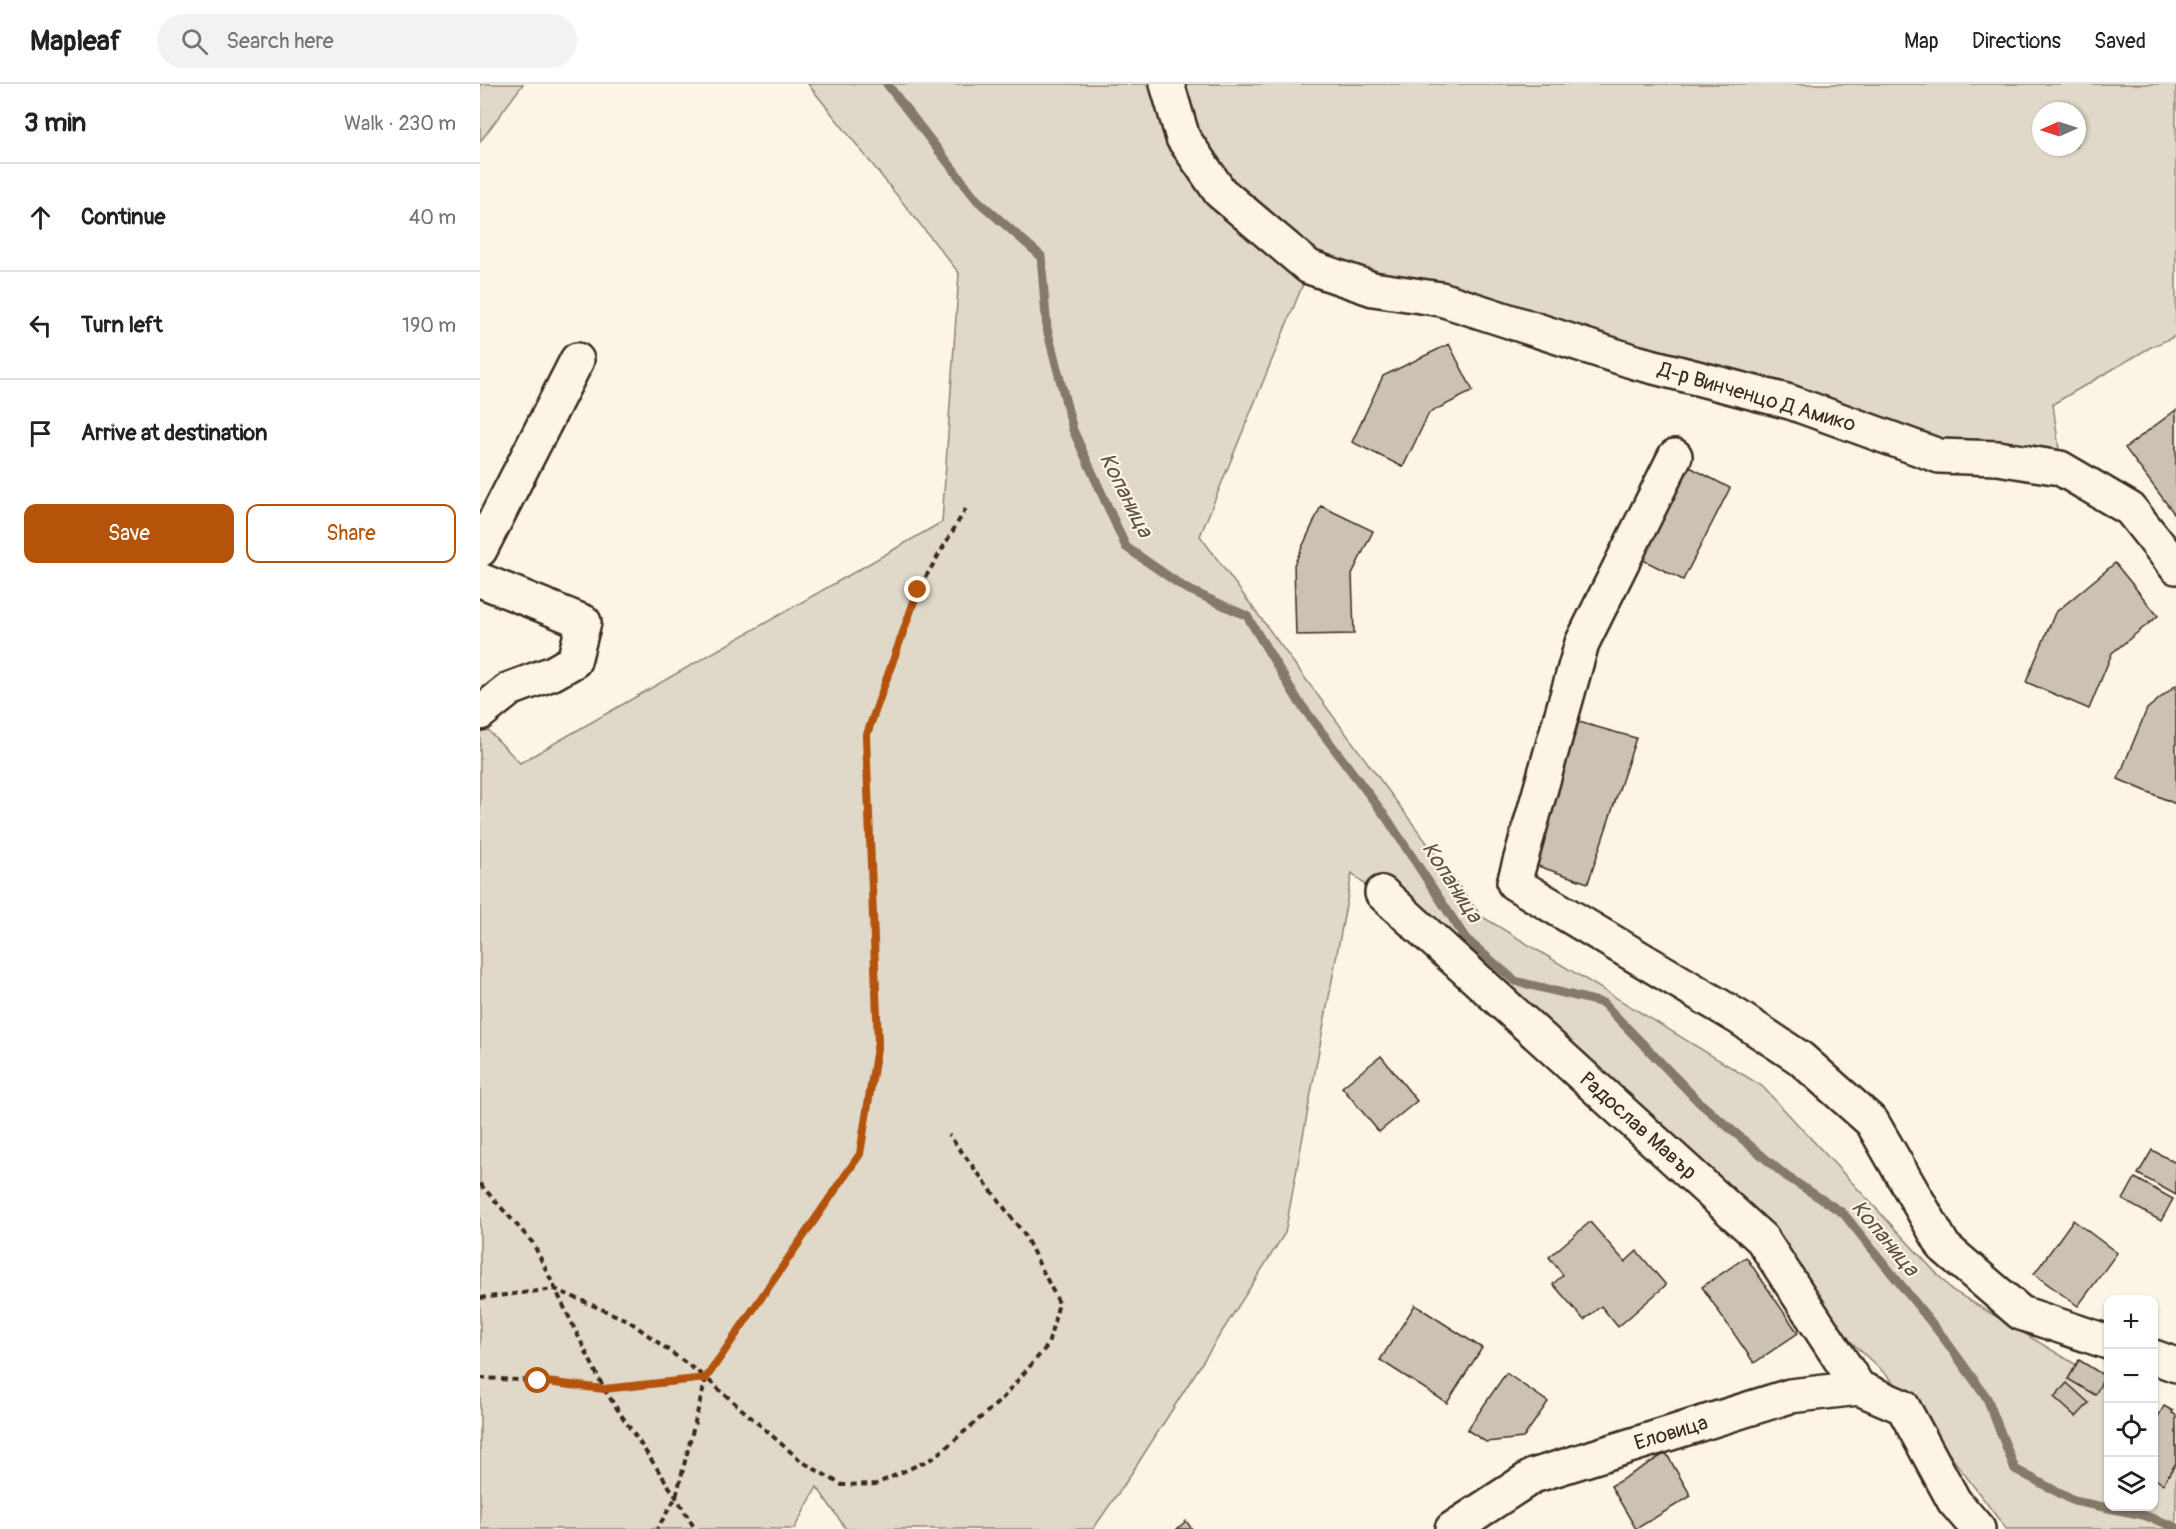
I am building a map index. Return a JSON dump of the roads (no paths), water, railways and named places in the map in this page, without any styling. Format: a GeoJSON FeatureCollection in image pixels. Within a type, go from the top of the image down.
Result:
{"type":"FeatureCollection","features":[{"type":"Feature","properties":{"kind":"street","name":"Д-р Винченцо Д Амико"},"geometry":{"type":"LineString","coordinates":[[1167,84],[1183,138],[1220,192],[1309,267],[1373,289],[1440,299],[1635,362],[1790,402],[1939,456],[1998,458],[2060,468],[2130,509],[2176,567]]}},
{"type":"Feature","properties":{"kind":"street"},"geometry":{"type":"LineString","coordinates":[[480,550],[577,360]]}},
{"type":"Feature","properties":{"kind":"street"},"geometry":{"type":"LineString","coordinates":[[1675,456],[1582,643],[1514,883],[1738,1017],[1800,1058],[1872,1122],[1944,1247],[2021,1313],[2104,1340]]}},
{"type":"Feature","properties":{"kind":"street"},"geometry":{"type":"LineString","coordinates":[[480,580],[584,622],[574,661],[553,673],[510,689],[480,713]]}},
{"type":"Feature","properties":{"kind":"street","name":"Радослав Мавър"},"geometry":{"type":"LineString","coordinates":[[1382,893],[1762,1239],[1859,1388]]}},
{"type":"Feature","properties":{"kind":"street","name":"Еловица"},"geometry":{"type":"LineString","coordinates":[[1452,1529],[1533,1476],[1790,1396],[1859,1388],[1903,1407],[1954,1501],[1978,1529]]}},
{"type":"Feature","properties":{"kind":"waterway","name":"Копаница"},"geometry":{"type":"LineString","coordinates":[[887,84],[977,200],[1041,256],[1047,329],[1073,430],[1126,547],[1185,588],[1247,616],[1299,702],[1386,817],[1466,939],[1515,981],[1603,1003],[1700,1103],[1786,1176],[1843,1213],[1943,1337],[1987,1398],[2015,1469],[2074,1501],[2143,1515],[2176,1527]]}}]}
